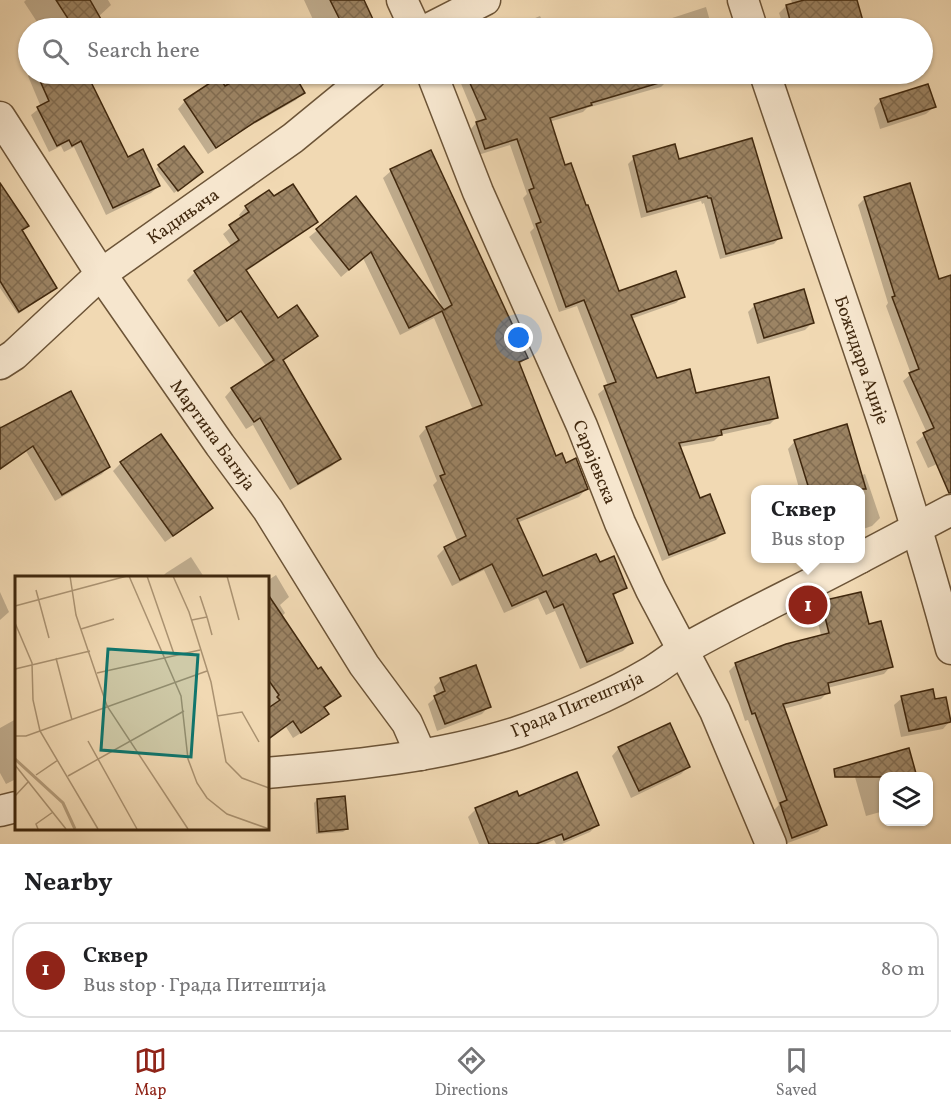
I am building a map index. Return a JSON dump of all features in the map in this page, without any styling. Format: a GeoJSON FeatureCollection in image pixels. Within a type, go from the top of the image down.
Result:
{"type":"FeatureCollection","features":[{"type":"Feature","properties":{"kind":"street"},"geometry":{"type":"LineString","coordinates":[[402,0],[410,18]]}},
{"type":"Feature","properties":{"kind":"street"},"geometry":{"type":"LineString","coordinates":[[450,18],[485,0]]}},
{"type":"Feature","properties":{"kind":"street"},"geometry":{"type":"LineString","coordinates":[[743,0],[749,18]]}},
{"type":"Feature","properties":{"kind":"street","name":"Кадињача"},"geometry":{"type":"LineString","coordinates":[[0,364],[14,355],[101,274],[293,138],[359,84]]}},
{"type":"Feature","properties":{"kind":"street","name":"Сарајевска"},"geometry":{"type":"LineString","coordinates":[[436,84],[478,192],[582,426],[620,523],[651,590],[715,711],[757,806],[771,844]]}},
{"type":"Feature","properties":{"kind":"street","name":"Божидара Аџије"},"geometry":{"type":"LineString","coordinates":[[768,84],[870,380],[949,631]]}},
{"type":"Feature","properties":{"kind":"street","name":"Мартина Багија"},"geometry":{"type":"LineString","coordinates":[[0,117],[101,274],[268,510],[364,665],[407,723],[421,755]]}},
{"type":"Feature","properties":{"kind":"street","name":"Града Питештија"},"geometry":{"type":"LineString","coordinates":[[865,556],[951,510]]}},
{"type":"Feature","properties":{"kind":"street","name":"Града Питештија"},"geometry":{"type":"LineString","coordinates":[[268,773],[348,766],[421,755],[519,731],[563,714],[649,673],[683,651],[850,563]]}},
{"type":"Feature","properties":{"kind":"street"},"geometry":{"type":"LineString","coordinates":[[0,811],[15,807]]}},
{"type":"Feature","properties":{"kind":"building"},"geometry":{"type":"Polygon","coordinates":[[[56,0],[90,0],[100,18],[68,18],[56,0]]]}},
{"type":"Feature","properties":{"kind":"building"},"geometry":{"type":"Polygon","coordinates":[[[330,0],[364,0],[372,18],[339,18],[330,0]]]}},
{"type":"Feature","properties":{"kind":"building"},"geometry":{"type":"Polygon","coordinates":[[[804,0],[857,0],[862,18],[789,18],[786,5],[804,0]]]}},
{"type":"Feature","properties":{"kind":"building"},"geometry":{"type":"Polygon","coordinates":[[[41,84],[92,84],[128,157],[143,149],[160,186],[113,208],[81,141],[72,146],[69,140],[57,146],[37,107],[49,101],[41,84]]]}},
{"type":"Feature","properties":{"kind":"building"},"geometry":{"type":"Polygon","coordinates":[[[208,84],[224,84],[225,86],[228,84],[300,84],[305,93],[216,148],[184,100],[208,84]]]}},
{"type":"Feature","properties":{"kind":"building"},"geometry":{"type":"Polygon","coordinates":[[[470,84],[655,84],[550,118],[565,165],[571,163],[619,291],[676,271],[685,297],[631,315],[657,378],[690,369],[696,393],[769,377],[778,418],[721,430],[722,435],[679,443],[700,498],[710,494],[725,533],[669,555],[604,386],[616,382],[584,300],[566,307],[536,224],[541,222],[529,190],[534,188],[517,139],[485,149],[476,122],[486,119],[470,84]]]}},
{"type":"Feature","properties":{"kind":"building"},"geometry":{"type":"Polygon","coordinates":[[[928,84],[936,107],[888,122],[880,99],[928,84]]]}},
{"type":"Feature","properties":{"kind":"building"},"geometry":{"type":"Polygon","coordinates":[[[752,138],[782,238],[726,254],[711,198],[707,196],[647,212],[633,156],[675,144],[679,159],[752,138]]]}},
{"type":"Feature","properties":{"kind":"building"},"geometry":{"type":"Polygon","coordinates":[[[184,146],[203,172],[178,191],[158,165],[184,146]]]}},
{"type":"Feature","properties":{"kind":"building"},"geometry":{"type":"Polygon","coordinates":[[[431,150],[528,358],[519,362],[556,456],[562,453],[566,463],[576,458],[588,489],[517,519],[543,576],[596,554],[600,562],[614,556],[627,588],[613,594],[633,643],[587,662],[563,604],[554,608],[546,591],[512,606],[492,564],[460,580],[444,547],[466,536],[440,476],[445,474],[426,427],[482,405],[442,311],[409,328],[371,252],[349,270],[316,229],[356,196],[444,310],[452,305],[390,169],[431,150]]]}},
{"type":"Feature","properties":{"kind":"building"},"geometry":{"type":"Polygon","coordinates":[[[0,183],[29,226],[22,230],[57,288],[19,312],[0,281],[0,183]]]}},
{"type":"Feature","properties":{"kind":"building"},"geometry":{"type":"Polygon","coordinates":[[[910,183],[939,279],[951,275],[951,493],[949,493],[923,433],[934,428],[909,373],[919,369],[892,297],[895,296],[864,197],[910,183]]]}},
{"type":"Feature","properties":{"kind":"building"},"geometry":{"type":"Polygon","coordinates":[[[293,184],[318,222],[246,270],[278,318],[297,305],[318,336],[283,360],[341,459],[298,484],[260,418],[254,422],[231,388],[274,360],[241,311],[227,321],[194,271],[239,240],[229,225],[249,212],[245,206],[269,190],[274,196],[293,184]]]}},
{"type":"Feature","properties":{"kind":"building"},"geometry":{"type":"Polygon","coordinates":[[[804,289],[814,323],[764,338],[754,304],[804,289]]]}},
{"type":"Feature","properties":{"kind":"building"},"geometry":{"type":"Polygon","coordinates":[[[71,391],[110,467],[62,495],[33,446],[0,469],[0,428],[71,391]]]}},
{"type":"Feature","properties":{"kind":"building"},"geometry":{"type":"Polygon","coordinates":[[[847,424],[865,485],[808,485],[794,440],[847,424]]]}},
{"type":"Feature","properties":{"kind":"building"},"geometry":{"type":"Polygon","coordinates":[[[161,434],[213,508],[173,536],[120,462],[161,434]]]}},
{"type":"Feature","properties":{"kind":"building"},"geometry":{"type":"Polygon","coordinates":[[[861,592],[869,624],[881,621],[893,667],[828,683],[830,693],[783,704],[827,825],[792,838],[780,803],[787,800],[755,713],[752,714],[735,663],[786,644],[829,633],[821,601],[861,592]]]}},
{"type":"Feature","properties":{"kind":"building"},"geometry":{"type":"Polygon","coordinates":[[[268,594],[318,669],[321,667],[341,696],[324,707],[329,714],[301,733],[293,721],[268,739],[268,708],[280,700],[277,697],[279,695],[268,679],[268,594]]]}},
{"type":"Feature","properties":{"kind":"building"},"geometry":{"type":"Polygon","coordinates":[[[476,665],[491,707],[445,724],[434,696],[445,691],[440,678],[476,665]]]}},
{"type":"Feature","properties":{"kind":"building"},"geometry":{"type":"Polygon","coordinates":[[[933,689],[935,699],[946,697],[951,722],[909,731],[901,696],[933,689]]]}},
{"type":"Feature","properties":{"kind":"building"},"geometry":{"type":"Polygon","coordinates":[[[670,723],[690,767],[639,791],[618,747],[670,723]]]}},
{"type":"Feature","properties":{"kind":"building"},"geometry":{"type":"Polygon","coordinates":[[[909,748],[916,772],[879,772],[879,777],[835,777],[834,769],[909,748]]]}},
{"type":"Feature","properties":{"kind":"building"},"geometry":{"type":"Polygon","coordinates":[[[577,772],[599,825],[564,840],[562,834],[536,844],[489,844],[475,808],[517,791],[519,796],[577,772]]]}},
{"type":"Feature","properties":{"kind":"building"},"geometry":{"type":"Polygon","coordinates":[[[345,796],[348,829],[319,832],[317,799],[345,796]]]}},
{"type":"Feature","properties":{"kind":"place","name":"Сквер"},"geometry":{"type":"Point","coordinates":[808,605]}}]}
